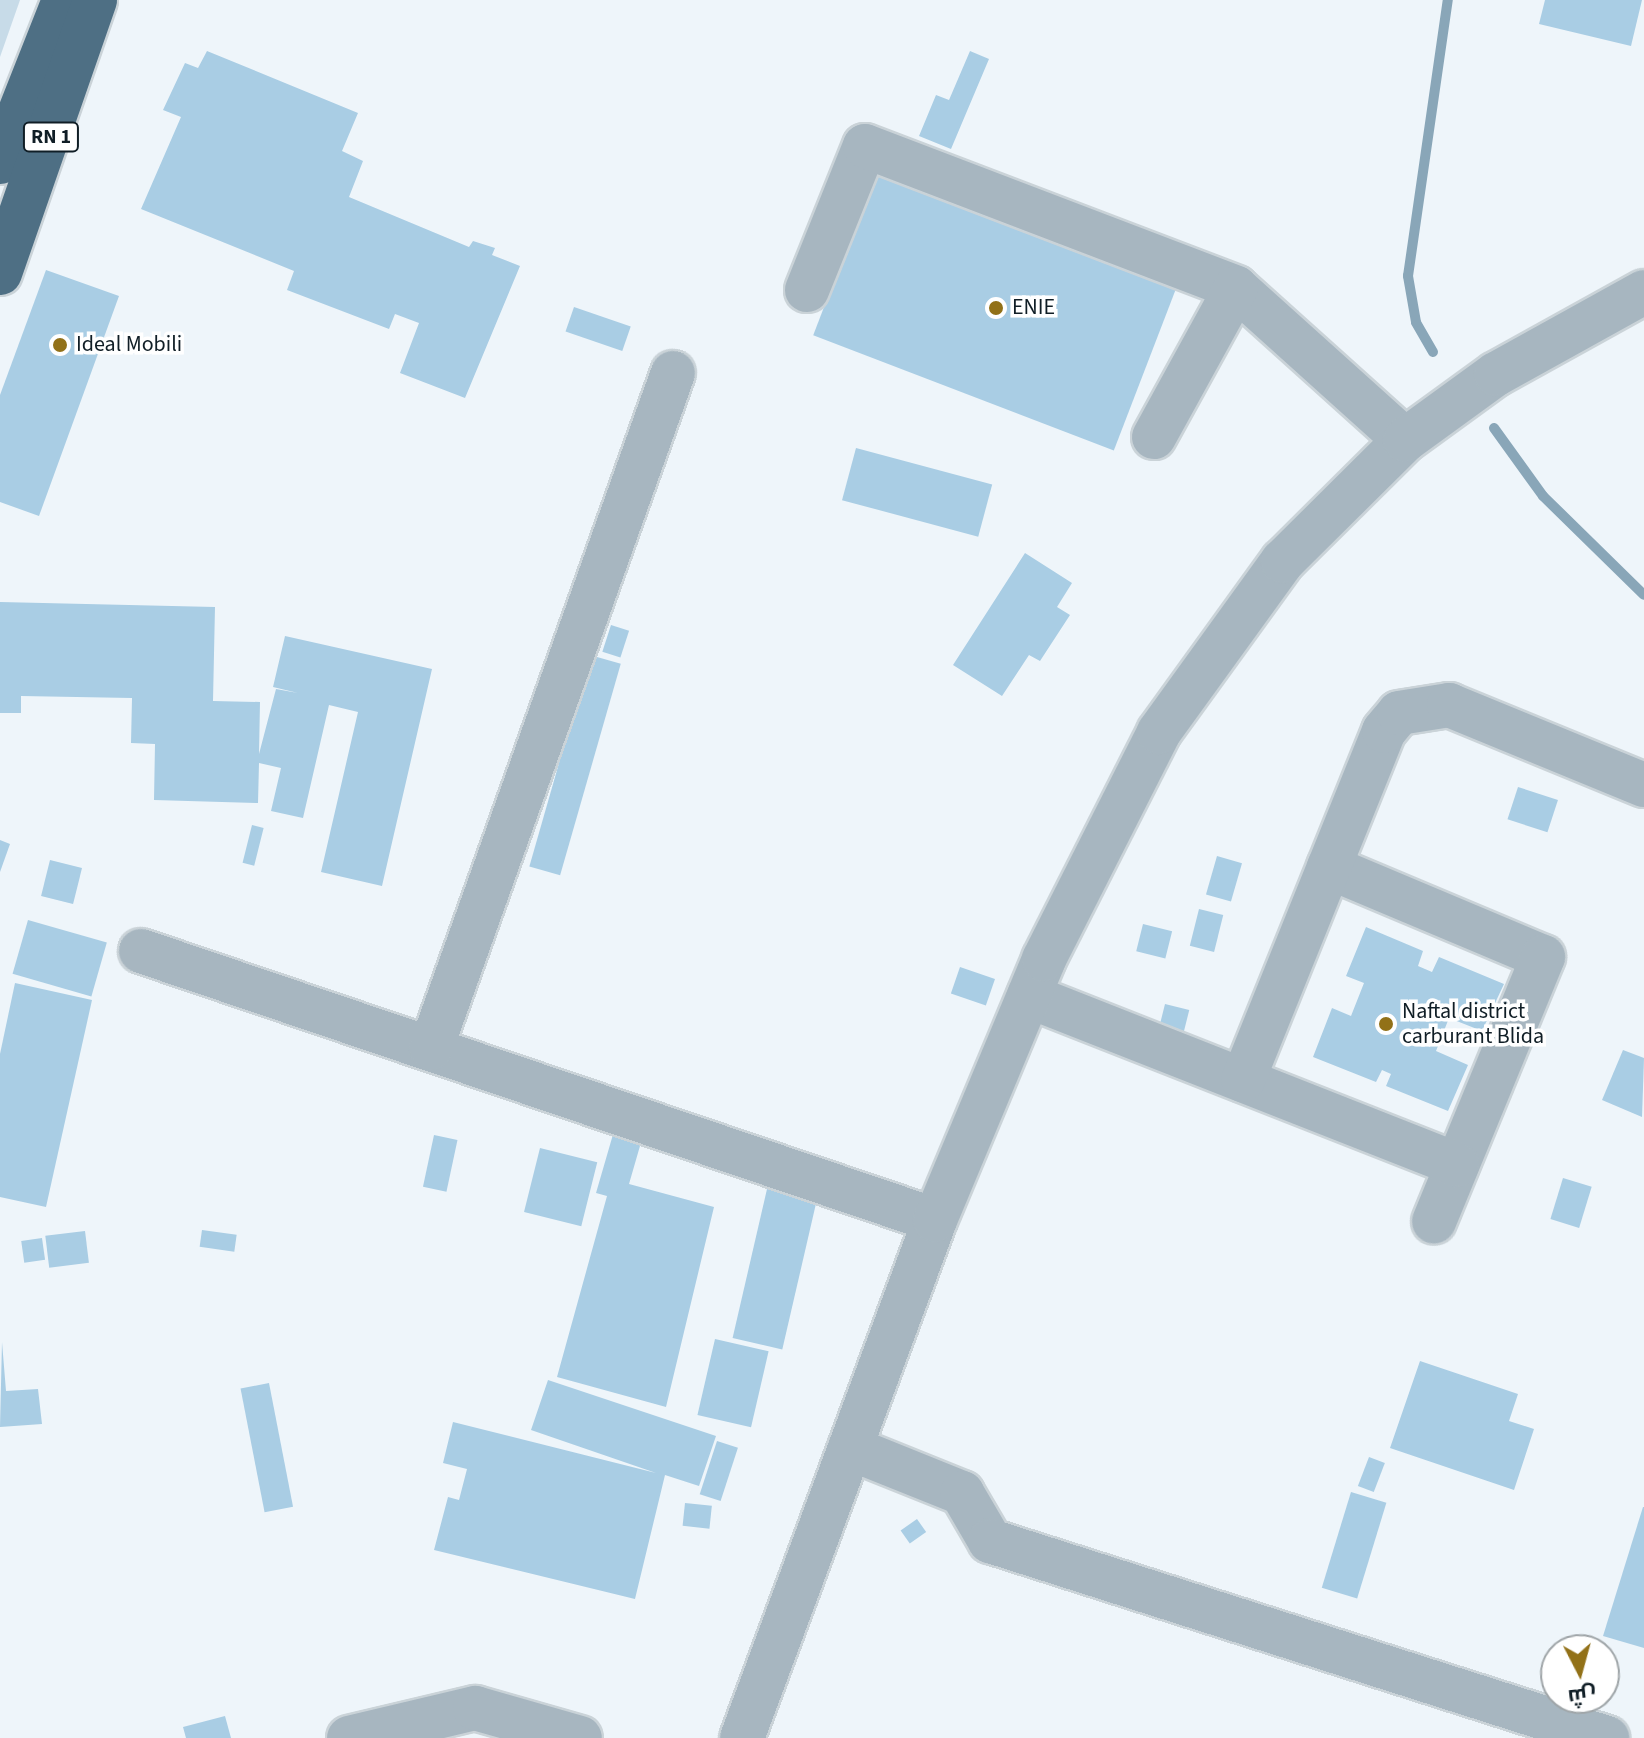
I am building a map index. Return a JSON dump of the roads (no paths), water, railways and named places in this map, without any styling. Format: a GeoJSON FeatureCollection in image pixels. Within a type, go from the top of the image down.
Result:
{"type":"FeatureCollection","features":[{"type":"Feature","properties":{"kind":"highway","name":"RN 1"},"geometry":{"type":"LineString","coordinates":[[0,162],[64,0]]}},
{"type":"Feature","properties":{"kind":"highway","name":"RN 1"},"geometry":{"type":"LineString","coordinates":[[0,273],[95,0]]}},
{"type":"Feature","properties":{"kind":"street"},"geometry":{"type":"LineString","coordinates":[[807,290],[865,146],[1236,288],[1405,440]]}},
{"type":"Feature","properties":{"kind":"street"},"geometry":{"type":"LineString","coordinates":[[1154,437],[1236,288]]}},
{"type":"Feature","properties":{"kind":"street"},"geometry":{"type":"LineString","coordinates":[[742,1738],[935,1220],[1029,996],[1123,792],[1159,732],[1283,561],[1405,440],[1496,374],[1644,292]]}},
{"type":"Feature","properties":{"kind":"street"},"geometry":{"type":"LineString","coordinates":[[431,1048],[673,373]]}},
{"type":"Feature","properties":{"kind":"street"},"geometry":{"type":"LineString","coordinates":[[1243,1080],[1384,731],[1399,713],[1421,704],[1460,709],[1644,785]]}},
{"type":"Feature","properties":{"kind":"street"},"geometry":{"type":"LineString","coordinates":[[1329,867],[1543,957],[1434,1221]]}},
{"type":"Feature","properties":{"kind":"street"},"geometry":{"type":"LineString","coordinates":[[141,951],[935,1220]]}},
{"type":"Feature","properties":{"kind":"street"},"geometry":{"type":"LineString","coordinates":[[1029,996],[1457,1165]]}},
{"type":"Feature","properties":{"kind":"street"},"geometry":{"type":"LineString","coordinates":[[850,1448],[962,1493],[990,1541],[1607,1738]]}},
{"type":"Feature","properties":{"kind":"street"},"geometry":{"type":"LineString","coordinates":[[349,1738],[475,1708],[580,1738]]}},
{"type":"Feature","properties":{"kind":"waterway"},"geometry":{"type":"LineString","coordinates":[[1433,352],[1416,322],[1408,276],[1448,0]]}},
{"type":"Feature","properties":{"kind":"waterway"},"geometry":{"type":"LineString","coordinates":[[1494,428],[1543,496],[1644,595]]}},
{"type":"Feature","properties":{"kind":"place","name":"ENIE"},"geometry":{"type":"Point","coordinates":[996,308]}},
{"type":"Feature","properties":{"kind":"place","name":"Ideal Mobili"},"geometry":{"type":"Point","coordinates":[60,345]}},
{"type":"Feature","properties":{"kind":"place","name":"Naftal district carburant Blida"},"geometry":{"type":"Point","coordinates":[1386,1024]}}]}
